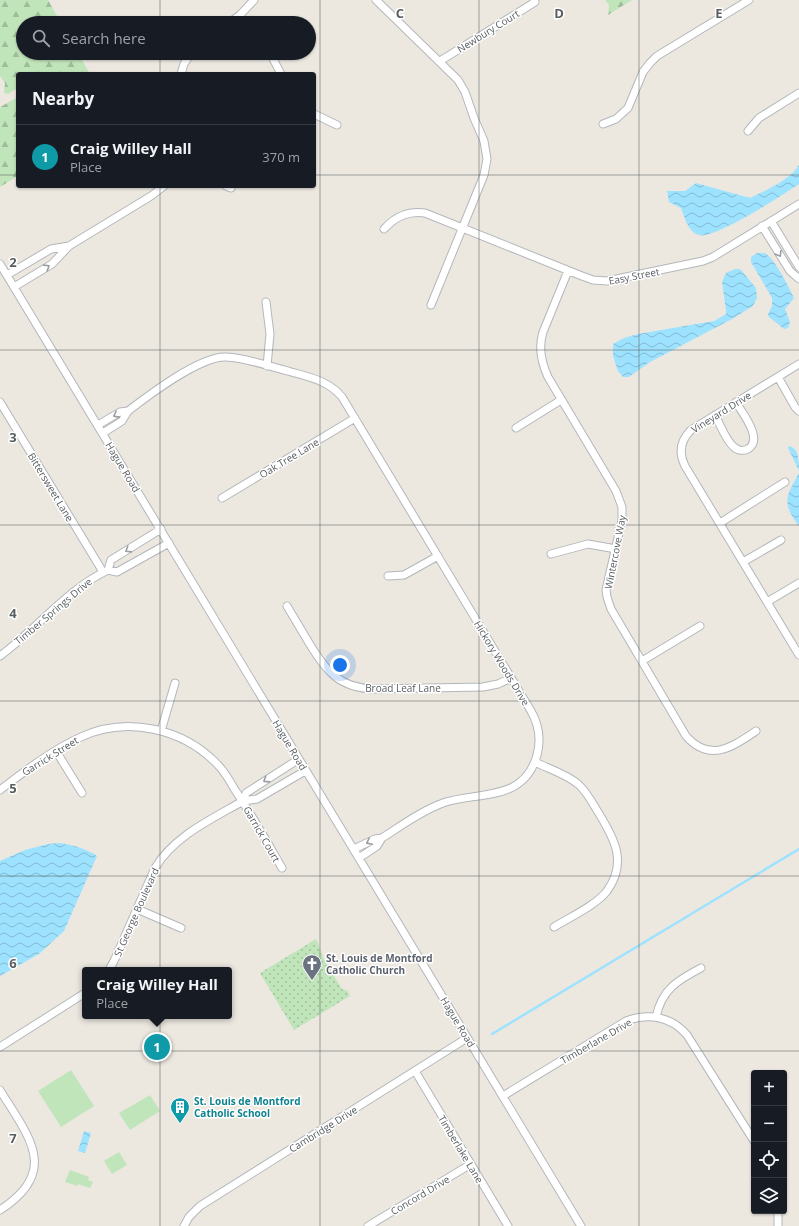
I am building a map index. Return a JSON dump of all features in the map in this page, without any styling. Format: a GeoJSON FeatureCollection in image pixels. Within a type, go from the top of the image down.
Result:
{"type":"FeatureCollection","features":[{"type":"Feature","properties":{"kind":"street"},"geometry":{"type":"LineString","coordinates":[[240,15],[254,0]]}},
{"type":"Feature","properties":{"kind":"street"},"geometry":{"type":"LineString","coordinates":[[376,0],[455,76],[463,87],[474,118],[482,134],[486,150],[487,159],[484,175],[431,305]]}},
{"type":"Feature","properties":{"kind":"street"},"geometry":{"type":"LineString","coordinates":[[603,124],[616,119],[628,108],[643,72],[657,56],[749,0]]}},
{"type":"Feature","properties":{"kind":"street","name":"Newbury Court"},"geometry":{"type":"LineString","coordinates":[[440,61],[535,2]]}},
{"type":"Feature","properties":{"kind":"street"},"geometry":{"type":"LineString","coordinates":[[182,72],[187,60]]}},
{"type":"Feature","properties":{"kind":"street"},"geometry":{"type":"LineString","coordinates":[[274,60],[280,72]]}},
{"type":"Feature","properties":{"kind":"street"},"geometry":{"type":"LineString","coordinates":[[748,132],[753,123],[762,115],[799,93]]}},
{"type":"Feature","properties":{"kind":"street"},"geometry":{"type":"LineString","coordinates":[[316,115],[338,125]]}},
{"type":"Feature","properties":{"kind":"street"},"geometry":{"type":"LineString","coordinates":[[14,287],[52,264],[69,246],[152,196],[162,188]]}},
{"type":"Feature","properties":{"kind":"street","name":"Easy Street"},"geometry":{"type":"LineString","coordinates":[[384,229],[395,218],[417,212],[433,216],[568,271],[593,280],[607,281],[691,265],[713,257],[799,204]]}},
{"type":"Feature","properties":{"kind":"street"},"geometry":{"type":"LineString","coordinates":[[771,221],[799,267]]}},
{"type":"Feature","properties":{"kind":"street"},"geometry":{"type":"LineString","coordinates":[[762,226],[790,271],[799,279]]}},
{"type":"Feature","properties":{"kind":"street"},"geometry":{"type":"LineString","coordinates":[[7,275],[51,249],[69,246]]}},
{"type":"Feature","properties":{"kind":"street","name":"Hague Road"},"geometry":{"type":"LineString","coordinates":[[0,264],[581,1226]]}},
{"type":"Feature","properties":{"kind":"street","name":"Wintercove Way"},"geometry":{"type":"LineString","coordinates":[[568,271],[540,342],[540,355],[544,370],[620,499],[623,513],[622,520],[607,587],[607,597],[615,618],[686,736],[696,745],[709,750],[720,751],[732,746],[756,731]]}},
{"type":"Feature","properties":{"kind":"street"},"geometry":{"type":"LineString","coordinates":[[266,302],[270,334],[267,366]]}},
{"type":"Feature","properties":{"kind":"street","name":"Hickory Woods Drive"},"geometry":{"type":"LineString","coordinates":[[128,411],[149,395],[200,363],[212,358],[232,358],[326,382],[339,392],[532,711],[538,727],[540,740],[535,762],[524,778],[510,788],[492,795],[451,801],[434,806],[382,838],[375,839],[354,849]]}},
{"type":"Feature","properties":{"kind":"street","name":"Vineyard Drive"},"geometry":{"type":"LineString","coordinates":[[799,365],[695,427],[688,433],[682,443],[681,452],[682,460],[685,466],[799,655]]}},
{"type":"Feature","properties":{"kind":"street"},"geometry":{"type":"LineString","coordinates":[[778,378],[799,411]]}},
{"type":"Feature","properties":{"kind":"street"},"geometry":{"type":"LineString","coordinates":[[516,428],[561,400]]}},
{"type":"Feature","properties":{"kind":"street","name":"Bittersweet Lane"},"geometry":{"type":"LineString","coordinates":[[0,402],[106,571]]}},
{"type":"Feature","properties":{"kind":"street"},"geometry":{"type":"LineString","coordinates":[[715,415],[733,446],[739,450],[748,449],[753,443],[754,433],[736,402]]}},
{"type":"Feature","properties":{"kind":"street"},"geometry":{"type":"LineString","coordinates":[[98,425],[120,412],[128,411]]}},
{"type":"Feature","properties":{"kind":"street"},"geometry":{"type":"LineString","coordinates":[[103,434],[122,421],[128,411]]}},
{"type":"Feature","properties":{"kind":"street","name":"Oak Tree Lane"},"geometry":{"type":"LineString","coordinates":[[222,498],[355,418]]}},
{"type":"Feature","properties":{"kind":"street"},"geometry":{"type":"LineString","coordinates":[[720,524],[785,482]]}},
{"type":"Feature","properties":{"kind":"street","name":"Timber Springs Drive"},"geometry":{"type":"LineString","coordinates":[[0,656],[74,592],[106,571],[111,560],[161,529]]}},
{"type":"Feature","properties":{"kind":"street"},"geometry":{"type":"LineString","coordinates":[[743,562],[780,540]]}},
{"type":"Feature","properties":{"kind":"street","name":"Timber Springs Drive"},"geometry":{"type":"LineString","coordinates":[[106,571],[117,572],[169,543]]}},
{"type":"Feature","properties":{"kind":"street"},"geometry":{"type":"LineString","coordinates":[[551,554],[588,544],[616,548]]}},
{"type":"Feature","properties":{"kind":"street"},"geometry":{"type":"LineString","coordinates":[[388,576],[404,575],[438,556]]}},
{"type":"Feature","properties":{"kind":"street"},"geometry":{"type":"LineString","coordinates":[[767,602],[799,583]]}},
{"type":"Feature","properties":{"kind":"street","name":"Broad Leaf Lane"},"geometry":{"type":"LineString","coordinates":[[287,606],[325,668],[337,679],[349,685],[374,689],[483,687],[498,684],[511,678]]}},
{"type":"Feature","properties":{"kind":"street"},"geometry":{"type":"LineString","coordinates":[[642,661],[700,626]]}},
{"type":"Feature","properties":{"kind":"street"},"geometry":{"type":"LineString","coordinates":[[161,731],[175,683]]}},
{"type":"Feature","properties":{"kind":"street","name":"Garrick Street"},"geometry":{"type":"LineString","coordinates":[[0,790],[56,751],[80,737],[102,730],[132,727],[161,731],[188,742],[210,758],[224,773],[243,801]]}},
{"type":"Feature","properties":{"kind":"street"},"geometry":{"type":"LineString","coordinates":[[56,751],[82,793]]}},
{"type":"Feature","properties":{"kind":"street","name":"St George Boulevard"},"geometry":{"type":"LineString","coordinates":[[243,801],[246,793],[299,759]]}},
{"type":"Feature","properties":{"kind":"street"},"geometry":{"type":"LineString","coordinates":[[535,762],[567,777],[580,786],[611,833],[617,854],[615,873],[606,891],[593,903],[554,927]]}},
{"type":"Feature","properties":{"kind":"street","name":"St George Boulevard"},"geometry":{"type":"LineString","coordinates":[[111,967],[156,868],[168,850],[184,836],[243,801],[256,800],[305,771]]}},
{"type":"Feature","properties":{"kind":"street","name":"Garrick Court"},"geometry":{"type":"LineString","coordinates":[[243,801],[282,868]]}},
{"type":"Feature","properties":{"kind":"street","name":"Hickory Woods Drive"},"geometry":{"type":"LineString","coordinates":[[359,858],[377,846],[382,838]]}},
{"type":"Feature","properties":{"kind":"street"},"geometry":{"type":"LineString","coordinates":[[137,909],[181,928]]}},
{"type":"Feature","properties":{"kind":"street"},"geometry":{"type":"LineString","coordinates":[[656,1016],[661,1000],[671,987],[701,968]]}},
{"type":"Feature","properties":{"kind":"street"},"geometry":{"type":"LineString","coordinates":[[0,1047],[82,995]]}},
{"type":"Feature","properties":{"kind":"street","name":"Timberlane Drive"},"geometry":{"type":"LineString","coordinates":[[502,1096],[626,1021],[634,1018],[656,1016],[681,1028],[687,1035],[751,1135]]}},
{"type":"Feature","properties":{"kind":"street","name":"Cambridge Drive"},"geometry":{"type":"LineString","coordinates":[[184,1226],[189,1216],[200,1206],[467,1038]]}},
{"type":"Feature","properties":{"kind":"street","name":"Timberlake Lane"},"geometry":{"type":"LineString","coordinates":[[415,1071],[508,1226]]}},
{"type":"Feature","properties":{"kind":"street"},"geometry":{"type":"LineString","coordinates":[[0,1090],[33,1146],[34,1167],[25,1189],[17,1198],[0,1210]]}},
{"type":"Feature","properties":{"kind":"street","name":"Concord Drive"},"geometry":{"type":"LineString","coordinates":[[368,1226],[471,1164]]}},
{"type":"Feature","properties":{"kind":"street"},"geometry":{"type":"LineString","coordinates":[[778,1214],[778,1226]]}},
{"type":"Feature","properties":{"kind":"green space"},"geometry":{"type":"Polygon","coordinates":[[[0,0],[48,0],[57,16],[16,16],[16,60],[82,60],[89,72],[16,72],[16,89],[8,94],[4,93],[5,83],[0,76],[0,0]]]}},
{"type":"Feature","properties":{"kind":"green space"},"geometry":{"type":"Polygon","coordinates":[[[605,0],[632,0],[608,15],[609,5],[605,0]]]}},
{"type":"Feature","properties":{"kind":"green space"},"geometry":{"type":"Polygon","coordinates":[[[16,98],[16,177],[0,187],[0,107],[16,98]]]}},
{"type":"Feature","properties":{"kind":"green space"},"geometry":{"type":"Polygon","coordinates":[[[316,939],[322,956],[342,989],[348,991],[350,996],[294,1030],[260,973],[316,939]]]}},
{"type":"Feature","properties":{"kind":"green space"},"geometry":{"type":"Polygon","coordinates":[[[71,1070],[94,1106],[61,1127],[38,1091],[71,1070]]]}},
{"type":"Feature","properties":{"kind":"green space"},"geometry":{"type":"Polygon","coordinates":[[[150,1095],[160,1111],[130,1130],[119,1113],[150,1095]]]}},
{"type":"Feature","properties":{"kind":"green space"},"geometry":{"type":"Polygon","coordinates":[[[119,1152],[127,1165],[112,1174],[104,1161],[119,1152]]]}},
{"type":"Feature","properties":{"kind":"green space"},"geometry":{"type":"Polygon","coordinates":[[[70,1170],[89,1177],[88,1180],[93,1182],[90,1188],[65,1182],[70,1170]]]}},
{"type":"Feature","properties":{"kind":"water"},"geometry":{"type":"Polygon","coordinates":[[[799,165],[799,184],[733,224],[707,235],[699,235],[692,231],[687,224],[681,208],[669,202],[667,191],[685,191],[696,183],[750,198],[784,180],[799,165]]]}},
{"type":"Feature","properties":{"kind":"water"},"geometry":{"type":"Polygon","coordinates":[[[757,253],[764,253],[768,255],[781,273],[794,298],[785,309],[790,322],[788,328],[784,329],[769,317],[768,314],[772,306],[772,298],[751,262],[751,257],[757,253]]]}},
{"type":"Feature","properties":{"kind":"water"},"geometry":{"type":"Polygon","coordinates":[[[735,269],[742,271],[756,288],[757,298],[753,306],[732,319],[650,362],[629,377],[623,377],[618,371],[613,356],[613,344],[624,338],[638,334],[714,321],[726,314],[722,282],[726,273],[735,269]]]}},
{"type":"Feature","properties":{"kind":"water"},"geometry":{"type":"Polygon","coordinates":[[[789,446],[797,452],[799,471],[788,448],[789,446]]]}},
{"type":"Feature","properties":{"kind":"water"},"geometry":{"type":"Polygon","coordinates":[[[799,473],[799,526],[793,518],[787,500],[791,488],[799,473]]]}},
{"type":"Feature","properties":{"kind":"water"},"geometry":{"type":"Polygon","coordinates":[[[59,843],[79,847],[97,856],[64,931],[39,954],[0,976],[0,861],[25,850],[48,844],[59,843]]]}},
{"type":"Feature","properties":{"kind":"water"},"geometry":{"type":"Polygon","coordinates":[[[84,1131],[91,1133],[85,1153],[78,1151],[84,1131]]]}},
{"type":"Feature","properties":{"kind":"waterway"},"geometry":{"type":"LineString","coordinates":[[492,1034],[799,849]]}},
{"type":"Feature","properties":{"kind":"place","name":"St. Louis de Montford Catholic Church"},"geometry":{"type":"Point","coordinates":[312,981]}},
{"type":"Feature","properties":{"kind":"place","name":"Craig Willey Hall"},"geometry":{"type":"Point","coordinates":[157,1047]}},
{"type":"Feature","properties":{"kind":"place","name":"St. Louis de Montford Catholic School"},"geometry":{"type":"Point","coordinates":[180,1124]}}]}
